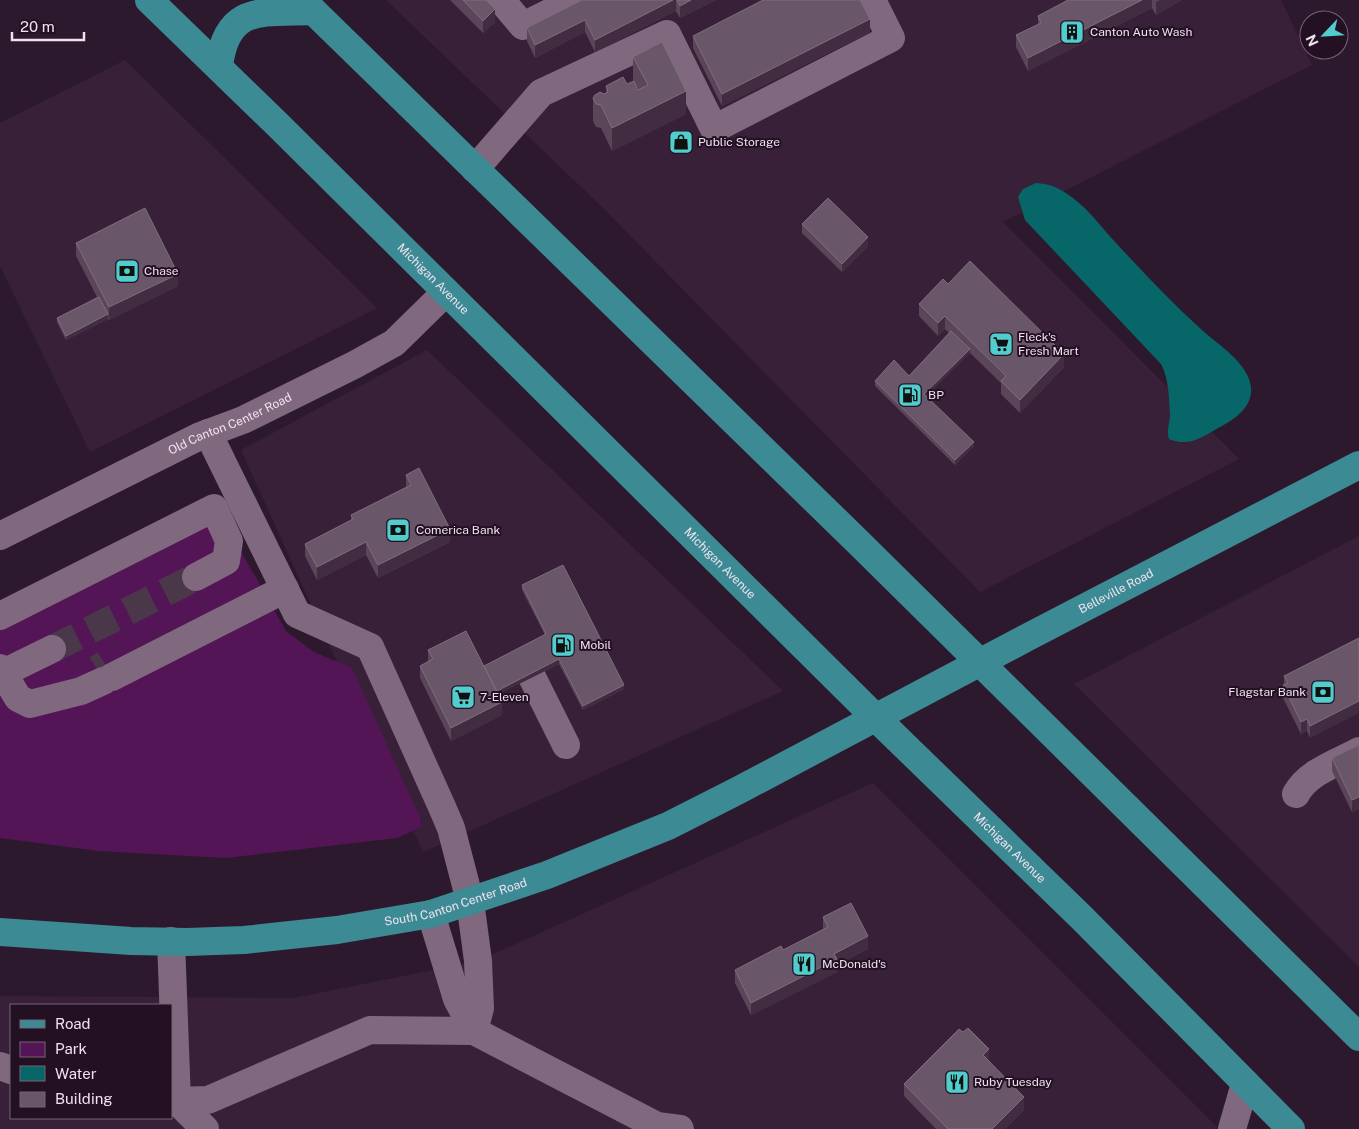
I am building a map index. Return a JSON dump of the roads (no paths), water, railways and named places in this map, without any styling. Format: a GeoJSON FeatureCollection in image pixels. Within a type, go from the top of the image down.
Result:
{"type":"FeatureCollection","features":[{"type":"Feature","properties":{"kind":"main road","name":"Michigan Avenue"},"geometry":{"type":"LineString","coordinates":[[149,0],[219,66],[876,718],[1082,918],[1245,1084],[1292,1129]]}},
{"type":"Feature","properties":{"kind":"main road"},"geometry":{"type":"LineString","coordinates":[[219,66],[221,47],[230,29],[240,20],[259,13],[308,5],[1359,1037]]}},
{"type":"Feature","properties":{"kind":"main road","name":"Belleville Road"},"geometry":{"type":"LineString","coordinates":[[876,718],[1359,465]]}},
{"type":"Feature","properties":{"kind":"main road","name":"South Canton Center Road"},"geometry":{"type":"LineString","coordinates":[[0,932],[131,941],[244,940],[337,930],[431,914],[547,875],[668,826],[876,718]]}},
{"type":"Feature","properties":{"kind":"street"},"geometry":{"type":"LineString","coordinates":[[501,0],[523,26],[575,0]]}},
{"type":"Feature","properties":{"kind":"street"},"geometry":{"type":"LineString","coordinates":[[475,169],[541,93],[667,34],[714,129],[891,38],[872,0]]}},
{"type":"Feature","properties":{"kind":"street","name":"Old Canton Center Road"},"geometry":{"type":"LineString","coordinates":[[0,536],[208,433],[243,420],[394,343],[446,292]]}},
{"type":"Feature","properties":{"kind":"street"},"geometry":{"type":"LineString","coordinates":[[208,433],[297,614],[370,647],[452,828],[470,901],[479,970],[480,1008],[474,1031]]}},
{"type":"Feature","properties":{"kind":"street"},"geometry":{"type":"LineString","coordinates":[[0,616],[214,508],[229,541],[226,561],[196,576]]}},
{"type":"Feature","properties":{"kind":"street"},"geometry":{"type":"LineString","coordinates":[[52,649],[1,671],[18,698],[30,704],[103,680],[132,680],[138,664],[285,589]]}},
{"type":"Feature","properties":{"kind":"street"},"geometry":{"type":"LineString","coordinates":[[532,677],[566,745]]}},
{"type":"Feature","properties":{"kind":"street"},"geometry":{"type":"LineString","coordinates":[[1296,794],[1302,783],[1316,773],[1359,751]]}},
{"type":"Feature","properties":{"kind":"street"},"geometry":{"type":"LineString","coordinates":[[431,914],[457,999],[474,1031]]}},
{"type":"Feature","properties":{"kind":"street"},"geometry":{"type":"LineString","coordinates":[[171,941],[174,1101],[205,1129]]}},
{"type":"Feature","properties":{"kind":"street"},"geometry":{"type":"LineString","coordinates":[[174,1101],[208,1100],[370,1030],[474,1031],[657,1126],[680,1129]]}},
{"type":"Feature","properties":{"kind":"street"},"geometry":{"type":"LineString","coordinates":[[1232,1129],[1245,1084]]}},
{"type":"Feature","properties":{"kind":"water"},"geometry":{"type":"Polygon","coordinates":[[[1036,183],[1059,189],[1079,203],[1169,298],[1245,370],[1249,378],[1251,394],[1246,407],[1236,417],[1206,435],[1189,442],[1169,439],[1168,389],[1166,376],[1161,364],[1025,220],[1018,197],[1023,189],[1036,183]]]}},
{"type":"Feature","properties":{"kind":"tunnel"},"geometry":{"type":"LineString","coordinates":[[52,649],[196,577]]}},
{"type":"Feature","properties":{"kind":"tunnel"},"geometry":{"type":"LineString","coordinates":[[97,669],[105,664]]}},
{"type":"Feature","properties":{"kind":"place","name":"Canton Auto Wash"},"geometry":{"type":"Point","coordinates":[1072,32]}},
{"type":"Feature","properties":{"kind":"place","name":"Public Storage"},"geometry":{"type":"Point","coordinates":[681,142]}},
{"type":"Feature","properties":{"kind":"place","name":"Chase"},"geometry":{"type":"Point","coordinates":[127,271]}},
{"type":"Feature","properties":{"kind":"place","name":"Fleck's Fresh Mart"},"geometry":{"type":"Point","coordinates":[1001,344]}},
{"type":"Feature","properties":{"kind":"place","name":"BP"},"geometry":{"type":"Point","coordinates":[910,395]}},
{"type":"Feature","properties":{"kind":"place","name":"Comerica Bank"},"geometry":{"type":"Point","coordinates":[398,530]}},
{"type":"Feature","properties":{"kind":"place","name":"Mobil"},"geometry":{"type":"Point","coordinates":[563,645]}},
{"type":"Feature","properties":{"kind":"place","name":"Flagstar Bank"},"geometry":{"type":"Point","coordinates":[1323,692]}},
{"type":"Feature","properties":{"kind":"place","name":"7-Eleven"},"geometry":{"type":"Point","coordinates":[463,697]}},
{"type":"Feature","properties":{"kind":"place","name":"McDonald's"},"geometry":{"type":"Point","coordinates":[804,964]}},
{"type":"Feature","properties":{"kind":"place","name":"Ruby Tuesday"},"geometry":{"type":"Point","coordinates":[957,1082]}}]}
